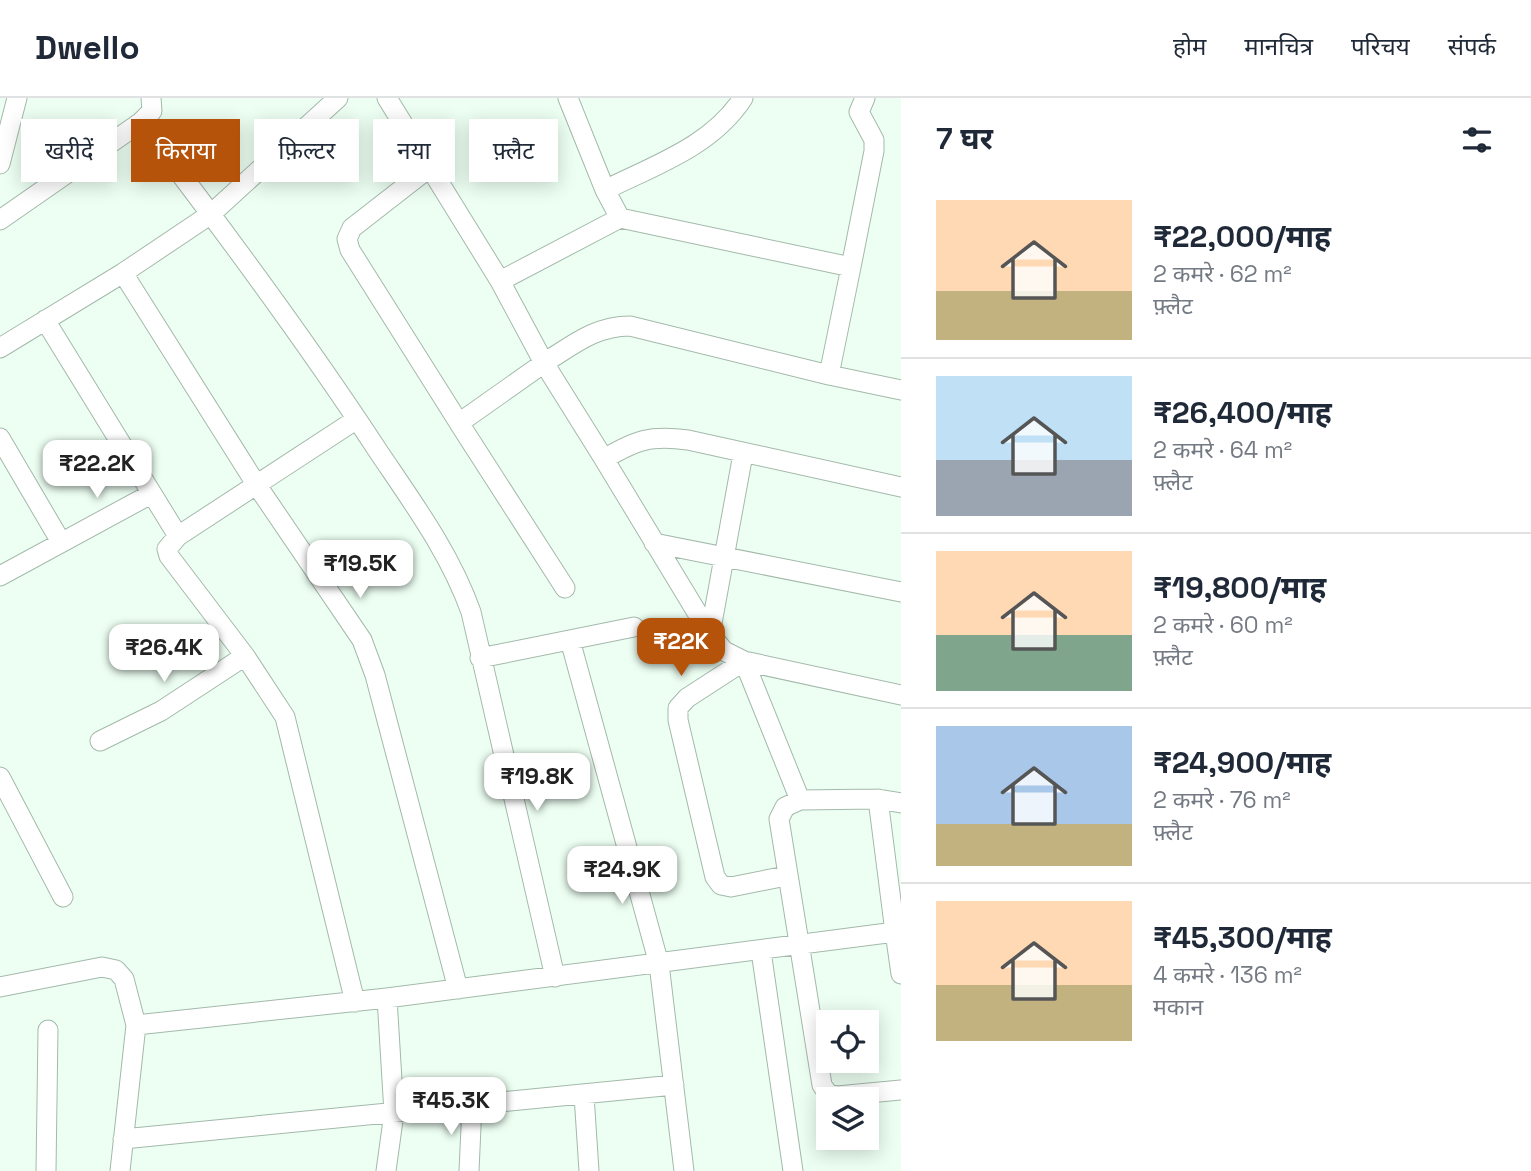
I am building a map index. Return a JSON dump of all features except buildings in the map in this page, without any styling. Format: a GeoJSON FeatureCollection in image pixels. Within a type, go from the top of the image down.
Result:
{"type":"FeatureCollection","features":[{"type":"Feature","properties":{"kind":"street"},"geometry":{"type":"LineString","coordinates":[[0,164],[17,98]]}},
{"type":"Feature","properties":{"kind":"street"},"geometry":{"type":"LineString","coordinates":[[144,119],[152,111],[151,98]]}},
{"type":"Feature","properties":{"kind":"street"},"geometry":{"type":"LineString","coordinates":[[387,98],[400,119]]}},
{"type":"Feature","properties":{"kind":"street"},"geometry":{"type":"LineString","coordinates":[[605,190],[703,141],[722,126],[743,98]]}},
{"type":"Feature","properties":{"kind":"street"},"geometry":{"type":"LineString","coordinates":[[829,375],[874,151],[874,140],[859,113],[865,98]]}},
{"type":"Feature","properties":{"kind":"street"},"geometry":{"type":"LineString","coordinates":[[0,348],[123,273],[211,214],[331,100]]}},
{"type":"Feature","properties":{"kind":"street"},"geometry":{"type":"LineString","coordinates":[[575,100],[605,190],[620,218]]}},
{"type":"Feature","properties":{"kind":"street"},"geometry":{"type":"LineString","coordinates":[[0,220],[131,129]]}},
{"type":"Feature","properties":{"kind":"street"},"geometry":{"type":"LineString","coordinates":[[187,182],[357,419],[458,576],[471,612],[555,977]]}},
{"type":"Feature","properties":{"kind":"street"},"geometry":{"type":"LineString","coordinates":[[411,182],[352,228],[348,239],[350,250],[565,588]]}},
{"type":"Feature","properties":{"kind":"street"},"geometry":{"type":"LineString","coordinates":[[438,182],[500,281],[544,363],[710,634],[724,651],[744,662],[901,695]]}},
{"type":"Feature","properties":{"kind":"street"},"geometry":{"type":"LineString","coordinates":[[500,281],[620,218],[851,267]]}},
{"type":"Feature","properties":{"kind":"street"},"geometry":{"type":"LineString","coordinates":[[123,273],[256,484],[362,640],[374,675],[458,989]]}},
{"type":"Feature","properties":{"kind":"street"},"geometry":{"type":"LineString","coordinates":[[45,320],[178,536]]}},
{"type":"Feature","properties":{"kind":"street"},"geometry":{"type":"LineString","coordinates":[[459,422],[590,333],[609,326],[630,326],[901,390]]}},
{"type":"Feature","properties":{"kind":"street"},"geometry":{"type":"LineString","coordinates":[[355,1002],[285,717],[245,656],[169,556],[169,543],[357,419]]}},
{"type":"Feature","properties":{"kind":"street"},"geometry":{"type":"LineString","coordinates":[[604,459],[635,441],[658,436],[688,440],[901,487]]}},
{"type":"Feature","properties":{"kind":"street"},"geometry":{"type":"LineString","coordinates":[[0,438],[61,542]]}},
{"type":"Feature","properties":{"kind":"street"},"geometry":{"type":"LineString","coordinates":[[710,634],[743,454]]}},
{"type":"Feature","properties":{"kind":"street"},"geometry":{"type":"LineString","coordinates":[[0,576],[151,494]]}},
{"type":"Feature","properties":{"kind":"street"},"geometry":{"type":"LineString","coordinates":[[654,543],[901,592]]}},
{"type":"Feature","properties":{"kind":"street"},"geometry":{"type":"LineString","coordinates":[[480,659],[634,627]]}},
{"type":"Feature","properties":{"kind":"street"},"geometry":{"type":"LineString","coordinates":[[570,640],[659,964],[684,1171]]}},
{"type":"Feature","properties":{"kind":"street"},"geometry":{"type":"LineString","coordinates":[[100,741],[161,711],[245,656]]}},
{"type":"Feature","properties":{"kind":"street"},"geometry":{"type":"LineString","coordinates":[[744,662],[800,800]]}},
{"type":"Feature","properties":{"kind":"street"},"geometry":{"type":"LineString","coordinates":[[744,662],[687,698],[678,708],[678,720],[715,877],[722,885],[732,887],[786,876]]}},
{"type":"Feature","properties":{"kind":"street"},"geometry":{"type":"LineString","coordinates":[[0,778],[6,806],[63,897]]}},
{"type":"Feature","properties":{"kind":"street"},"geometry":{"type":"LineString","coordinates":[[878,799],[901,974]]}},
{"type":"Feature","properties":{"kind":"street"},"geometry":{"type":"LineString","coordinates":[[901,803],[878,799],[800,800],[785,807],[779,818],[786,876],[822,1085],[828,1094],[837,1096],[901,1090]]}},
{"type":"Feature","properties":{"kind":"street"},"geometry":{"type":"LineString","coordinates":[[136,1025],[355,1002],[895,932]]}},
{"type":"Feature","properties":{"kind":"street"},"geometry":{"type":"LineString","coordinates":[[761,951],[793,1171]]}},
{"type":"Feature","properties":{"kind":"street"},"geometry":{"type":"LineString","coordinates":[[0,987],[83,969],[110,968],[124,979],[136,1025],[120,1171]]}},
{"type":"Feature","properties":{"kind":"street"},"geometry":{"type":"LineString","coordinates":[[386,1171],[394,1113],[387,998]]}},
{"type":"Feature","properties":{"kind":"street"},"geometry":{"type":"LineString","coordinates":[[46,1171],[48,1030]]}},
{"type":"Feature","properties":{"kind":"street"},"geometry":{"type":"LineString","coordinates":[[123,1139],[674,1085]]}},
{"type":"Feature","properties":{"kind":"street"},"geometry":{"type":"LineString","coordinates":[[584,1095],[589,1171]]}},
{"type":"Feature","properties":{"kind":"street"},"geometry":{"type":"LineString","coordinates":[[469,1171],[472,1105]]}}]}
